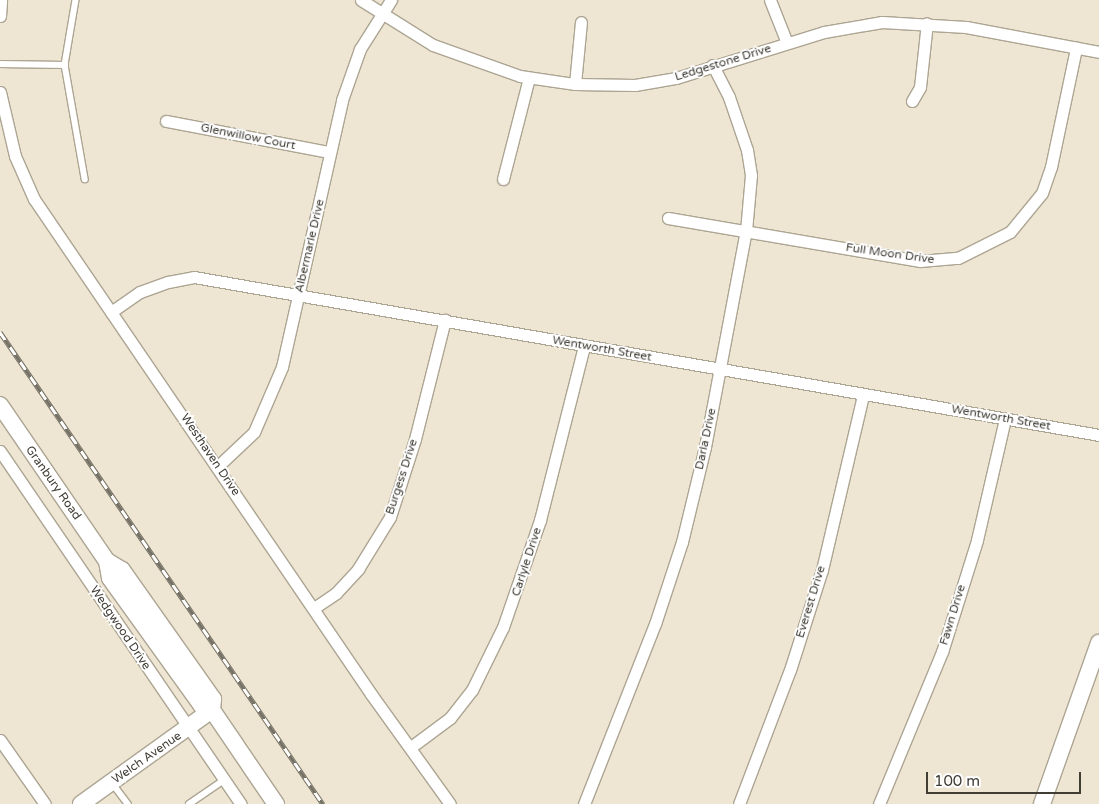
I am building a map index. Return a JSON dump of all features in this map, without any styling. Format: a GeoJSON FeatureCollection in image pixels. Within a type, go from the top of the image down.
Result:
{"type":"FeatureCollection","features":[{"type":"Feature","properties":{"kind":"main road","name":"Granbury Road"},"geometry":{"type":"LineString","coordinates":[[0,405],[107,560],[110,578],[202,706],[212,710],[276,804]]}},
{"type":"Feature","properties":{"kind":"main road"},"geometry":{"type":"LineString","coordinates":[[1042,804],[1099,643]]}},
{"type":"Feature","properties":{"kind":"main road","name":"Welch Avenue"},"geometry":{"type":"LineString","coordinates":[[81,804],[212,710]]}},
{"type":"Feature","properties":{"kind":"street"},"geometry":{"type":"LineString","coordinates":[[0,16],[1,0]]}},
{"type":"Feature","properties":{"kind":"street","name":"Ledgestone Drive"},"geometry":{"type":"LineString","coordinates":[[361,0],[382,15],[433,45],[530,78],[575,84],[634,85],[676,78],[824,32],[882,22],[927,23],[1099,52]]}},
{"type":"Feature","properties":{"kind":"street","name":"Albermarle Drive"},"geometry":{"type":"LineString","coordinates":[[218,466],[254,432],[282,367],[300,294],[329,152],[350,72],[391,0]]}},
{"type":"Feature","properties":{"kind":"street"},"geometry":{"type":"LineString","coordinates":[[770,0],[787,43]]}},
{"type":"Feature","properties":{"kind":"street"},"geometry":{"type":"LineString","coordinates":[[575,84],[581,22]]}},
{"type":"Feature","properties":{"kind":"street"},"geometry":{"type":"LineString","coordinates":[[912,101],[920,87],[927,23]]}},
{"type":"Feature","properties":{"kind":"street","name":"Full Moon Drive"},"geometry":{"type":"LineString","coordinates":[[668,218],[920,261],[958,258],[996,241],[1025,216],[1042,194],[1051,167],[1076,48]]}},
{"type":"Feature","properties":{"kind":"street","name":"Darla Drive"},"geometry":{"type":"LineString","coordinates":[[584,804],[655,624],[682,542],[720,370],[746,231],[751,175],[747,150],[729,97],[713,65]]}},
{"type":"Feature","properties":{"kind":"street"},"geometry":{"type":"LineString","coordinates":[[503,179],[530,78]]}},
{"type":"Feature","properties":{"kind":"street","name":"Westhaven Drive"},"geometry":{"type":"LineString","coordinates":[[0,92],[15,156],[34,199],[218,466],[371,694],[411,747],[450,804]]}},
{"type":"Feature","properties":{"kind":"street","name":"Glenwillow Court"},"geometry":{"type":"LineString","coordinates":[[166,121],[329,152]]}},
{"type":"Feature","properties":{"kind":"street","name":"Wentworth Street"},"geometry":{"type":"LineString","coordinates":[[111,312],[140,292],[168,282],[194,277],[1099,435]]}},
{"type":"Feature","properties":{"kind":"street","name":"Burgess Drive"},"geometry":{"type":"LineString","coordinates":[[314,608],[336,593],[358,569],[390,517],[416,439],[445,320]]}},
{"type":"Feature","properties":{"kind":"street","name":"Carlyle Drive"},"geometry":{"type":"LineString","coordinates":[[411,747],[450,718],[472,690],[503,627],[540,520],[584,346]]}},
{"type":"Feature","properties":{"kind":"street","name":"Everest Drive"},"geometry":{"type":"LineString","coordinates":[[739,804],[790,670],[822,570],[863,395]]}},
{"type":"Feature","properties":{"kind":"street","name":"Fawn Drive"},"geometry":{"type":"LineString","coordinates":[[879,804],[942,652],[977,540],[1005,419]]}},
{"type":"Feature","properties":{"kind":"street","name":"Wedgwood Drive"},"geometry":{"type":"LineString","coordinates":[[0,451],[241,804]]}},
{"type":"Feature","properties":{"kind":"street"},"geometry":{"type":"LineString","coordinates":[[0,740],[44,804]]}},
{"type":"Feature","properties":{"kind":"lane"},"geometry":{"type":"LineString","coordinates":[[76,0],[65,66],[85,179]]}},
{"type":"Feature","properties":{"kind":"lane"},"geometry":{"type":"LineString","coordinates":[[0,64],[65,66]]}},
{"type":"Feature","properties":{"kind":"lane"},"geometry":{"type":"LineString","coordinates":[[190,804],[224,780]]}},
{"type":"Feature","properties":{"kind":"lane"},"geometry":{"type":"LineString","coordinates":[[112,782],[128,804]]}},
{"type":"Feature","properties":{"kind":"railway"},"geometry":{"type":"LineString","coordinates":[[0,332],[323,804]]}}]}
